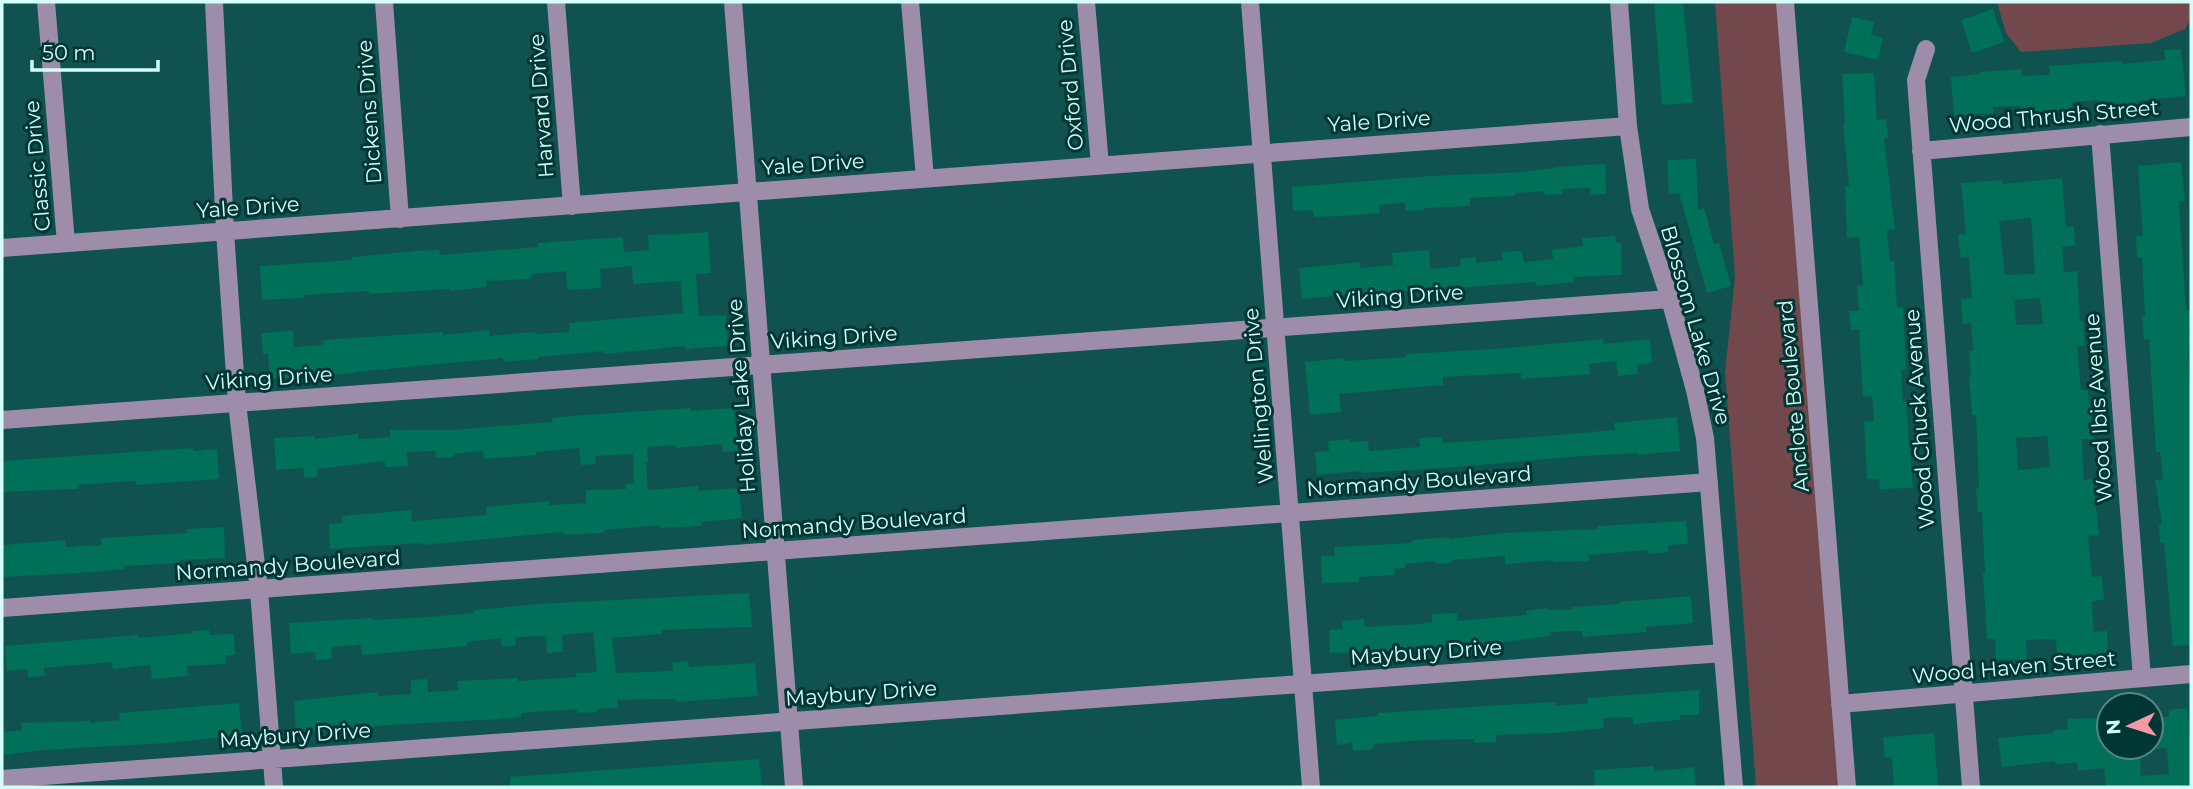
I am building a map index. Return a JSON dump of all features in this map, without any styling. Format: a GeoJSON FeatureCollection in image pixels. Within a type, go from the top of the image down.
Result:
{"type":"FeatureCollection","features":[{"type":"Feature","properties":{"kind":"street","name":"Classic Drive"},"geometry":{"type":"LineString","coordinates":[[46,2],[66,243]]}},
{"type":"Feature","properties":{"kind":"street"},"geometry":{"type":"LineString","coordinates":[[214,2],[225,231],[237,403],[259,590],[274,787]]}},
{"type":"Feature","properties":{"kind":"street","name":"Dickens Drive"},"geometry":{"type":"LineString","coordinates":[[384,2],[400,219]]}},
{"type":"Feature","properties":{"kind":"street","name":"Harvard Drive"},"geometry":{"type":"LineString","coordinates":[[556,2],[572,206]]}},
{"type":"Feature","properties":{"kind":"street","name":"Holiday Lake Drive"},"geometry":{"type":"LineString","coordinates":[[733,2],[794,787]]}},
{"type":"Feature","properties":{"kind":"street"},"geometry":{"type":"LineString","coordinates":[[910,2],[925,178]]}},
{"type":"Feature","properties":{"kind":"street","name":"Oxford Drive"},"geometry":{"type":"LineString","coordinates":[[1086,2],[1100,165]]}},
{"type":"Feature","properties":{"kind":"street","name":"Wellington Drive"},"geometry":{"type":"LineString","coordinates":[[1250,2],[1311,787]]}},
{"type":"Feature","properties":{"kind":"street","name":"Blossom Lake Drive"},"geometry":{"type":"LineString","coordinates":[[1619,2],[1628,126],[1640,209],[1670,299],[1705,438],[1734,787]]}},
{"type":"Feature","properties":{"kind":"street","name":"Anclote Boulevard"},"geometry":{"type":"LineString","coordinates":[[1785,2],[1847,787]]}},
{"type":"Feature","properties":{"kind":"street","name":"Wood Chuck Avenue"},"geometry":{"type":"LineString","coordinates":[[1926,49],[1916,80],[1971,787]]}},
{"type":"Feature","properties":{"kind":"street","name":"Yale Drive"},"geometry":{"type":"LineString","coordinates":[[2,248],[1628,126]]}},
{"type":"Feature","properties":{"kind":"street","name":"Wood Thrush Street"},"geometry":{"type":"LineString","coordinates":[[1922,151],[2191,127]]}},
{"type":"Feature","properties":{"kind":"street","name":"Wood Ibis Avenue"},"geometry":{"type":"LineString","coordinates":[[2100,134],[2142,678]]}},
{"type":"Feature","properties":{"kind":"street","name":"Viking Drive"},"geometry":{"type":"LineString","coordinates":[[2,420],[1670,299]]}},
{"type":"Feature","properties":{"kind":"street","name":"Normandy Boulevard"},"geometry":{"type":"LineString","coordinates":[[2,608],[1709,482]]}},
{"type":"Feature","properties":{"kind":"street","name":"Maybury Drive"},"geometry":{"type":"LineString","coordinates":[[2,779],[1723,653]]}},
{"type":"Feature","properties":{"kind":"street","name":"Wood Haven Street"},"geometry":{"type":"LineString","coordinates":[[1840,704],[2191,674]]}},
{"type":"Feature","properties":{"kind":"shaded area"},"geometry":{"type":"Polygon","coordinates":[[[1715,2],[1777,2],[1839,787],[1756,787],[1725,372],[1735,277],[1715,2]]]}},
{"type":"Feature","properties":{"kind":"shaded area"},"geometry":{"type":"Polygon","coordinates":[[[1997,2],[2191,2],[2191,19],[2185,29],[2151,43],[2021,52],[2006,33],[1997,2]]]}},
{"type":"Feature","properties":{"kind":"building"},"geometry":{"type":"Polygon","coordinates":[[[1654,2],[1683,2],[1693,103],[1662,105],[1654,2]]]}},
{"type":"Feature","properties":{"kind":"building"},"geometry":{"type":"Polygon","coordinates":[[[1993,9],[2004,42],[1972,53],[1961,20],[1993,9]]]}},
{"type":"Feature","properties":{"kind":"building"},"geometry":{"type":"Polygon","coordinates":[[[1852,17],[1874,22],[1871,35],[1883,38],[1878,60],[1844,52],[1852,17]]]}},
{"type":"Feature","properties":{"kind":"building"},"geometry":{"type":"Polygon","coordinates":[[[2181,49],[2186,96],[2138,101],[2138,104],[2099,106],[2099,100],[2072,102],[2072,109],[2041,112],[2021,113],[2020,106],[1993,107],[1994,113],[1954,116],[1951,77],[2022,69],[2022,76],[2050,75],[2049,66],[2165,60],[2164,50],[2181,49]]]}},
{"type":"Feature","properties":{"kind":"building"},"geometry":{"type":"Polygon","coordinates":[[[1874,73],[1877,120],[1886,119],[1888,138],[1884,139],[1895,229],[1887,230],[1890,261],[1894,261],[1897,308],[1903,307],[1906,370],[1901,370],[1913,488],[1880,489],[1879,479],[1867,479],[1864,422],[1874,421],[1872,396],[1863,397],[1859,329],[1851,330],[1849,311],[1859,311],[1857,286],[1863,285],[1859,237],[1847,238],[1845,186],[1849,186],[1842,74],[1874,73]]]}},
{"type":"Feature","properties":{"kind":"building"},"geometry":{"type":"Polygon","coordinates":[[[1696,159],[1698,210],[1704,208],[1714,244],[1719,243],[1731,286],[1707,293],[1679,193],[1669,194],[1667,160],[1696,159]]]}},
{"type":"Feature","properties":{"kind":"building"},"geometry":{"type":"Polygon","coordinates":[[[2181,162],[2185,201],[2179,201],[2186,311],[2191,311],[2191,350],[2188,351],[2191,409],[2191,645],[2173,646],[2164,542],[2160,543],[2159,525],[2162,524],[2155,480],[2163,479],[2160,452],[2156,452],[2149,339],[2144,340],[2142,316],[2145,316],[2142,257],[2137,258],[2136,236],[2143,236],[2138,166],[2181,162]]]}},
{"type":"Feature","properties":{"kind":"building"},"geometry":{"type":"Polygon","coordinates":[[[1605,164],[1606,194],[1591,195],[1590,188],[1562,189],[1563,194],[1545,195],[1544,191],[1515,193],[1515,196],[1470,198],[1470,206],[1405,211],[1405,203],[1379,205],[1380,213],[1344,216],[1314,217],[1313,210],[1293,211],[1292,187],[1605,164]]]}},
{"type":"Feature","properties":{"kind":"building"},"geometry":{"type":"Polygon","coordinates":[[[2062,178],[2066,227],[2074,226],[2075,245],[2062,247],[2064,272],[2077,271],[2080,321],[2083,321],[2085,346],[2077,346],[2081,390],[2088,390],[2093,439],[2082,439],[2084,480],[2093,479],[2099,535],[2088,536],[2092,577],[2102,576],[2104,600],[2092,601],[2094,632],[2107,631],[2108,656],[2057,658],[2056,639],[2026,640],[2027,659],[1996,660],[1995,639],[1987,639],[1982,512],[1978,512],[1976,488],[1979,488],[1976,415],[1972,415],[1969,376],[1969,351],[1973,351],[1971,323],[1963,324],[1961,299],[1972,298],[1969,257],[1961,258],[1958,235],[1966,234],[1961,183],[2002,180],[2003,184],[2062,178]],[[2031,218],[1999,221],[2005,275],[2035,274],[2031,218]],[[2040,298],[2014,300],[2016,325],[2043,324],[2040,298]],[[2047,436],[2016,438],[2018,470],[2050,467],[2047,436]]]}},
{"type":"Feature","properties":{"kind":"building"},"geometry":{"type":"Polygon","coordinates":[[[708,232],[711,273],[696,274],[699,316],[726,315],[728,346],[685,349],[685,346],[604,354],[604,351],[503,362],[503,358],[270,379],[268,354],[263,354],[261,333],[293,331],[294,347],[324,345],[323,340],[443,332],[443,335],[489,330],[489,336],[569,332],[569,323],[683,313],[681,281],[633,284],[632,266],[600,269],[601,288],[567,290],[566,271],[531,274],[531,279],[486,281],[487,287],[450,291],[369,294],[369,291],[262,300],[260,266],[352,260],[352,257],[417,251],[439,250],[440,255],[538,247],[538,243],[623,237],[624,252],[649,250],[648,235],[708,232]]]}},
{"type":"Feature","properties":{"kind":"building"},"geometry":{"type":"Polygon","coordinates":[[[1615,236],[1616,243],[1621,243],[1622,275],[1573,277],[1574,282],[1536,286],[1536,282],[1387,293],[1388,295],[1302,299],[1299,268],[1360,262],[1360,268],[1393,265],[1392,253],[1429,250],[1430,269],[1461,266],[1460,259],[1476,257],[1476,263],[1503,260],[1502,252],[1522,251],[1524,262],[1553,259],[1552,250],[1583,246],[1582,238],[1615,236]]]}},
{"type":"Feature","properties":{"kind":"building"},"geometry":{"type":"Polygon","coordinates":[[[1603,339],[1603,344],[1650,339],[1652,363],[1637,365],[1638,374],[1618,376],[1616,361],[1589,364],[1590,374],[1521,379],[1521,373],[1443,377],[1443,385],[1339,394],[1341,412],[1310,415],[1305,362],[1406,357],[1406,354],[1603,339]]]}},
{"type":"Feature","properties":{"kind":"building"},"geometry":{"type":"Polygon","coordinates":[[[691,408],[691,411],[734,408],[738,451],[723,452],[722,444],[676,448],[676,445],[647,447],[648,490],[698,486],[698,491],[739,488],[742,518],[701,522],[701,526],[660,528],[660,525],[604,530],[604,533],[564,535],[563,532],[422,545],[330,549],[329,524],[343,523],[342,516],[411,510],[412,521],[487,515],[486,507],[549,501],[549,505],[586,503],[586,490],[626,489],[626,484],[634,484],[633,454],[595,456],[596,464],[581,465],[579,448],[484,459],[483,451],[436,458],[435,451],[407,452],[408,466],[385,467],[385,461],[317,469],[317,477],[304,478],[303,468],[276,470],[274,438],[314,436],[314,439],[358,434],[358,439],[390,437],[390,430],[452,430],[552,422],[552,418],[569,416],[691,408]]]}},
{"type":"Feature","properties":{"kind":"building"},"geometry":{"type":"Polygon","coordinates":[[[1677,417],[1680,451],[1317,475],[1315,452],[1329,451],[1328,441],[1368,441],[1369,451],[1420,447],[1419,438],[1442,437],[1443,443],[1533,437],[1615,430],[1614,423],[1677,417]]]}},
{"type":"Feature","properties":{"kind":"building"},"geometry":{"type":"Polygon","coordinates":[[[193,448],[193,451],[217,449],[219,479],[136,485],[136,481],[78,485],[78,489],[2,492],[2,461],[193,448]]]}},
{"type":"Feature","properties":{"kind":"building"},"geometry":{"type":"Polygon","coordinates":[[[1686,521],[1688,544],[1668,545],[1668,552],[1648,554],[1648,550],[1589,555],[1589,561],[1553,560],[1505,564],[1505,556],[1452,560],[1452,563],[1435,564],[1435,561],[1405,564],[1405,568],[1394,569],[1395,575],[1359,577],[1359,582],[1322,583],[1321,556],[1335,556],[1334,547],[1686,521]]]}},
{"type":"Feature","properties":{"kind":"building"},"geometry":{"type":"Polygon","coordinates":[[[224,527],[225,558],[123,566],[124,569],[95,572],[3,577],[2,545],[65,540],[66,547],[102,545],[101,538],[187,533],[187,529],[224,527]]]}},
{"type":"Feature","properties":{"kind":"building"},"geometry":{"type":"Polygon","coordinates":[[[749,593],[752,627],[661,630],[662,634],[612,638],[616,673],[673,671],[672,663],[688,661],[689,667],[755,663],[758,696],[676,702],[676,699],[617,700],[618,708],[597,709],[597,712],[578,713],[578,709],[521,713],[521,717],[500,719],[389,725],[296,734],[294,701],[378,692],[378,696],[411,694],[411,680],[427,679],[428,692],[458,690],[458,681],[518,678],[518,681],[576,677],[576,673],[597,672],[593,632],[562,635],[563,652],[547,653],[546,636],[515,637],[516,645],[502,647],[501,638],[467,642],[467,646],[362,655],[361,645],[331,647],[332,659],[316,660],[315,652],[291,654],[289,623],[428,617],[538,604],[749,593]]]}},
{"type":"Feature","properties":{"kind":"building"},"geometry":{"type":"Polygon","coordinates":[[[1691,596],[1693,623],[1646,627],[1647,632],[1582,637],[1582,631],[1550,632],[1550,636],[1504,642],[1413,650],[1330,653],[1329,630],[1343,629],[1342,621],[1364,619],[1365,627],[1418,624],[1432,622],[1432,614],[1457,613],[1457,621],[1527,615],[1526,611],[1547,608],[1573,609],[1691,596]]]}},
{"type":"Feature","properties":{"kind":"building"},"geometry":{"type":"Polygon","coordinates":[[[209,630],[210,635],[234,634],[235,655],[225,655],[226,664],[187,666],[188,676],[152,679],[150,665],[113,669],[112,662],[44,668],[45,676],[28,677],[27,669],[7,671],[5,646],[138,635],[139,638],[209,630]]]}},
{"type":"Feature","properties":{"kind":"building"},"geometry":{"type":"Polygon","coordinates":[[[1699,690],[1699,715],[1680,715],[1680,720],[1633,724],[1633,717],[1603,718],[1604,728],[1496,735],[1496,742],[1474,743],[1474,739],[1426,740],[1373,744],[1374,749],[1353,751],[1352,743],[1337,745],[1335,720],[1378,716],[1378,713],[1556,702],[1556,706],[1588,703],[1587,698],[1699,690]]]}},
{"type":"Feature","properties":{"kind":"building"},"geometry":{"type":"Polygon","coordinates":[[[239,703],[242,735],[4,755],[2,732],[22,730],[21,723],[90,723],[120,720],[119,713],[239,703]]]}},
{"type":"Feature","properties":{"kind":"building"},"geometry":{"type":"Polygon","coordinates":[[[2187,708],[2191,787],[2106,787],[2104,768],[2078,771],[2077,763],[2055,764],[2055,761],[2002,767],[1998,738],[2053,733],[2053,730],[2068,729],[2067,719],[2091,718],[2095,719],[2095,761],[2140,761],[2141,776],[2169,774],[2165,748],[2165,717],[2169,717],[2169,710],[2187,708]]]}},
{"type":"Feature","properties":{"kind":"building"},"geometry":{"type":"Polygon","coordinates":[[[1934,733],[1938,787],[1894,787],[1892,757],[1885,757],[1883,737],[1934,733]]]}},
{"type":"Feature","properties":{"kind":"building"},"geometry":{"type":"Polygon","coordinates":[[[759,759],[762,787],[510,787],[510,777],[759,759]]]}},
{"type":"Feature","properties":{"kind":"building"},"geometry":{"type":"Polygon","coordinates":[[[1654,766],[1655,771],[1694,767],[1696,787],[1595,787],[1594,770],[1654,766]]]}}]}
